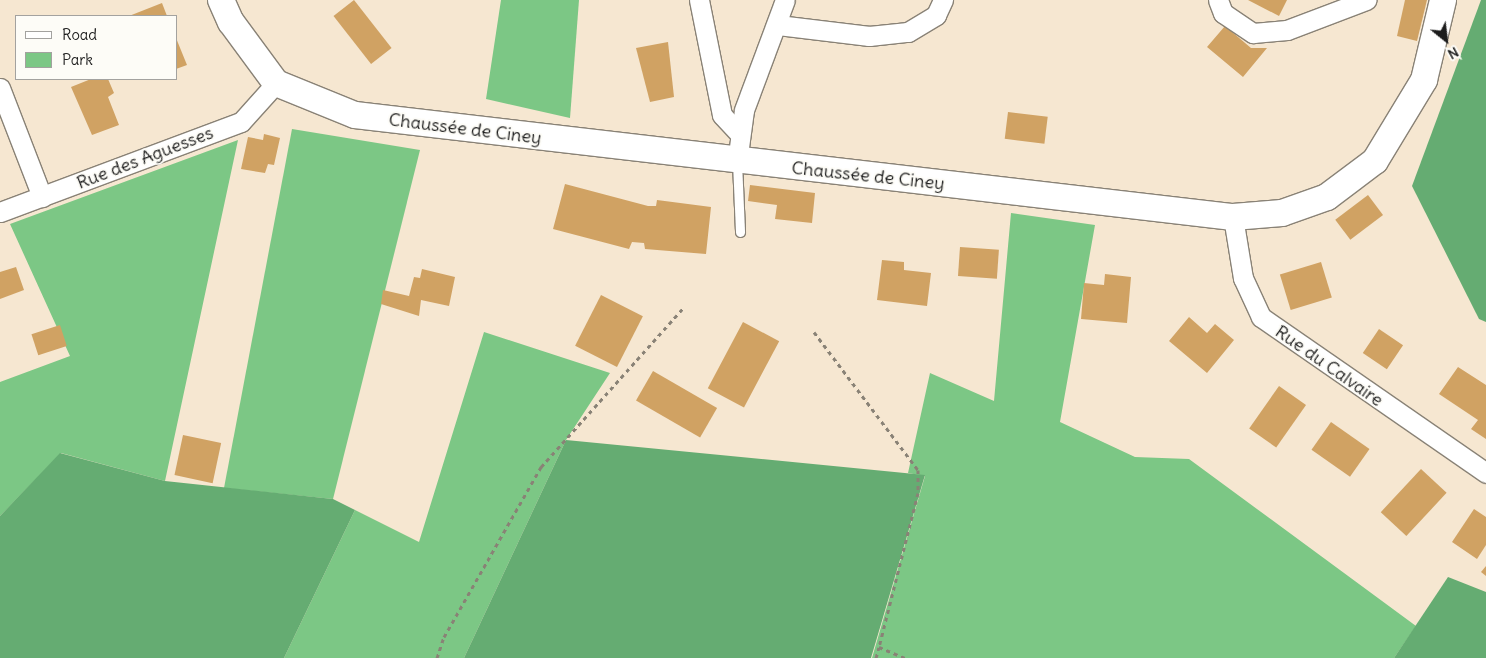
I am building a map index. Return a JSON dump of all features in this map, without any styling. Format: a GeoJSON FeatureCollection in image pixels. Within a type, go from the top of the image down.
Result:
{"type":"FeatureCollection","features":[{"type":"Feature","properties":{"kind":"main road"},"geometry":{"type":"LineString","coordinates":[[221,0],[231,22],[276,83]]}},
{"type":"Feature","properties":{"kind":"main road","name":"Chaussée de Ciney"},"geometry":{"type":"LineString","coordinates":[[276,83],[356,115],[737,162],[1233,217],[1282,213],[1327,197],[1375,161],[1424,80],[1443,0]]}},
{"type":"Feature","properties":{"kind":"street"},"geometry":{"type":"LineString","coordinates":[[698,0],[722,114],[740,134]]}},
{"type":"Feature","properties":{"kind":"street"},"geometry":{"type":"LineString","coordinates":[[737,162],[744,110],[778,25],[785,0]]}},
{"type":"Feature","properties":{"kind":"street"},"geometry":{"type":"LineString","coordinates":[[778,25],[869,36],[908,32],[936,14],[943,0]]}},
{"type":"Feature","properties":{"kind":"street"},"geometry":{"type":"LineString","coordinates":[[1218,0],[1223,13],[1253,34],[1287,30],[1366,0]]}},
{"type":"Feature","properties":{"kind":"street","name":"Rue des Aguesses"},"geometry":{"type":"LineString","coordinates":[[0,212],[241,122],[276,83]]}},
{"type":"Feature","properties":{"kind":"street"},"geometry":{"type":"LineString","coordinates":[[0,88],[42,196]]}},
{"type":"Feature","properties":{"kind":"street","name":"Rue du Calvaire"},"geometry":{"type":"LineString","coordinates":[[1233,217],[1244,278],[1260,317],[1486,473]]}},
{"type":"Feature","properties":{"kind":"lane"},"geometry":{"type":"LineString","coordinates":[[737,162],[740,232]]}},
{"type":"Feature","properties":{"kind":"path"},"geometry":{"type":"LineString","coordinates":[[438,658],[444,637],[541,467],[683,308]]}},
{"type":"Feature","properties":{"kind":"path"},"geometry":{"type":"LineString","coordinates":[[814,332],[918,470],[918,493],[876,658]]}},
{"type":"Feature","properties":{"kind":"path"},"geometry":{"type":"LineString","coordinates":[[879,647],[905,658]]}},
{"type":"Feature","properties":{"kind":"green space"},"geometry":{"type":"Polygon","coordinates":[[[501,0],[579,0],[570,118],[486,99],[501,0]]]}},
{"type":"Feature","properties":{"kind":"green space"},"geometry":{"type":"Polygon","coordinates":[[[1481,0],[1486,0],[1486,322],[1479,319],[1412,186],[1481,0]]]}},
{"type":"Feature","properties":{"kind":"green space"},"geometry":{"type":"Polygon","coordinates":[[[292,129],[420,150],[333,499],[224,488],[292,129]]]}},
{"type":"Feature","properties":{"kind":"green space"},"geometry":{"type":"Polygon","coordinates":[[[238,140],[165,481],[61,453],[0,516],[0,382],[70,356],[10,224],[238,140]]]}},
{"type":"Feature","properties":{"kind":"green space"},"geometry":{"type":"Polygon","coordinates":[[[1011,213],[1095,225],[1060,422],[1135,457],[1189,459],[1416,626],[1394,658],[872,658],[925,476],[908,473],[930,373],[994,401],[1011,213]]]}},
{"type":"Feature","properties":{"kind":"green space"},"geometry":{"type":"Polygon","coordinates":[[[484,332],[610,373],[566,440],[464,658],[284,658],[355,510],[419,542],[484,332]]]}},
{"type":"Feature","properties":{"kind":"green space"},"geometry":{"type":"Polygon","coordinates":[[[566,440],[925,475],[871,658],[464,658],[566,440]]]}},
{"type":"Feature","properties":{"kind":"green space"},"geometry":{"type":"Polygon","coordinates":[[[60,453],[165,481],[333,499],[355,510],[284,658],[0,658],[0,516],[60,453]]]}},
{"type":"Feature","properties":{"kind":"green space"},"geometry":{"type":"Polygon","coordinates":[[[1448,577],[1486,592],[1486,658],[1394,658],[1448,577]]]}},
{"type":"Feature","properties":{"kind":"building"},"geometry":{"type":"Polygon","coordinates":[[[354,0],[392,48],[371,64],[334,16],[354,0]]]}},
{"type":"Feature","properties":{"kind":"building"},"geometry":{"type":"Polygon","coordinates":[[[1248,0],[1287,0],[1279,16],[1248,0]]]}},
{"type":"Feature","properties":{"kind":"building"},"geometry":{"type":"Polygon","coordinates":[[[1405,0],[1427,0],[1417,41],[1397,36],[1405,0]]]}},
{"type":"Feature","properties":{"kind":"building"},"geometry":{"type":"Polygon","coordinates":[[[162,3],[167,15],[132,15],[162,3]]]}},
{"type":"Feature","properties":{"kind":"building"},"geometry":{"type":"Polygon","coordinates":[[[1225,26],[1251,48],[1267,48],[1243,77],[1207,47],[1225,26]]]}},
{"type":"Feature","properties":{"kind":"building"},"geometry":{"type":"Polygon","coordinates":[[[668,42],[674,97],[650,102],[636,48],[668,42]]]}},
{"type":"Feature","properties":{"kind":"building"},"geometry":{"type":"Polygon","coordinates":[[[178,43],[187,65],[178,68],[178,43]]]}},
{"type":"Feature","properties":{"kind":"building"},"geometry":{"type":"Polygon","coordinates":[[[88,80],[108,80],[114,93],[108,97],[119,125],[92,135],[71,87],[88,80]]]}},
{"type":"Feature","properties":{"kind":"building"},"geometry":{"type":"Polygon","coordinates":[[[1008,112],[1048,117],[1044,144],[1005,139],[1008,112]]]}},
{"type":"Feature","properties":{"kind":"building"},"geometry":{"type":"Polygon","coordinates":[[[264,134],[280,138],[274,165],[268,164],[265,173],[241,169],[248,137],[263,140],[264,134]]]}},
{"type":"Feature","properties":{"kind":"building"},"geometry":{"type":"Polygon","coordinates":[[[565,184],[648,206],[656,206],[657,200],[711,207],[706,254],[645,249],[644,243],[632,242],[629,249],[553,229],[565,184]]]}},
{"type":"Feature","properties":{"kind":"building"},"geometry":{"type":"Polygon","coordinates":[[[750,185],[815,193],[812,223],[775,219],[777,205],[748,201],[750,185]]]}},
{"type":"Feature","properties":{"kind":"building"},"geometry":{"type":"Polygon","coordinates":[[[1368,195],[1383,215],[1350,240],[1335,220],[1368,195]]]}},
{"type":"Feature","properties":{"kind":"building"},"geometry":{"type":"Polygon","coordinates":[[[960,247],[999,250],[997,279],[958,276],[960,247]]]}},
{"type":"Feature","properties":{"kind":"building"},"geometry":{"type":"Polygon","coordinates":[[[882,260],[904,262],[904,270],[931,273],[927,306],[877,300],[882,260]]]}},
{"type":"Feature","properties":{"kind":"building"},"geometry":{"type":"Polygon","coordinates":[[[1321,262],[1332,297],[1291,310],[1280,275],[1321,262]]]}},
{"type":"Feature","properties":{"kind":"building"},"geometry":{"type":"Polygon","coordinates":[[[16,267],[24,290],[0,299],[0,272],[16,267]]]}},
{"type":"Feature","properties":{"kind":"building"},"geometry":{"type":"Polygon","coordinates":[[[422,269],[455,277],[449,306],[421,300],[419,316],[381,304],[383,290],[409,296],[414,277],[420,278],[422,269]]]}},
{"type":"Feature","properties":{"kind":"building"},"geometry":{"type":"Polygon","coordinates":[[[1105,274],[1131,277],[1127,323],[1081,319],[1084,283],[1104,285],[1105,274]]]}},
{"type":"Feature","properties":{"kind":"building"},"geometry":{"type":"Polygon","coordinates":[[[601,295],[643,316],[617,367],[575,346],[601,295]]]}},
{"type":"Feature","properties":{"kind":"building"},"geometry":{"type":"Polygon","coordinates":[[[1189,317],[1207,333],[1215,324],[1234,340],[1207,373],[1169,341],[1189,317]]]}},
{"type":"Feature","properties":{"kind":"building"},"geometry":{"type":"Polygon","coordinates":[[[743,322],[779,341],[744,407],[708,388],[743,322]]]}},
{"type":"Feature","properties":{"kind":"building"},"geometry":{"type":"Polygon","coordinates":[[[60,325],[67,346],[38,355],[31,334],[60,325]]]}},
{"type":"Feature","properties":{"kind":"building"},"geometry":{"type":"Polygon","coordinates":[[[1379,329],[1403,345],[1387,369],[1363,353],[1379,329]]]}},
{"type":"Feature","properties":{"kind":"building"},"geometry":{"type":"Polygon","coordinates":[[[1458,367],[1486,385],[1486,439],[1471,429],[1478,420],[1439,394],[1458,367]]]}},
{"type":"Feature","properties":{"kind":"building"},"geometry":{"type":"Polygon","coordinates":[[[653,371],[717,408],[700,437],[636,400],[653,371]]]}},
{"type":"Feature","properties":{"kind":"building"},"geometry":{"type":"Polygon","coordinates":[[[1279,386],[1306,405],[1276,448],[1249,429],[1279,386]]]}},
{"type":"Feature","properties":{"kind":"building"},"geometry":{"type":"Polygon","coordinates":[[[1331,422],[1370,449],[1350,477],[1311,450],[1331,422]]]}},
{"type":"Feature","properties":{"kind":"building"},"geometry":{"type":"Polygon","coordinates":[[[183,435],[221,443],[213,483],[174,475],[183,435]]]}},
{"type":"Feature","properties":{"kind":"building"},"geometry":{"type":"Polygon","coordinates":[[[1421,469],[1447,493],[1406,536],[1381,512],[1421,469]]]}},
{"type":"Feature","properties":{"kind":"building"},"geometry":{"type":"Polygon","coordinates":[[[1474,509],[1486,517],[1486,545],[1477,559],[1452,542],[1474,509]]]}},
{"type":"Feature","properties":{"kind":"building"},"geometry":{"type":"Polygon","coordinates":[[[1486,566],[1486,576],[1481,572],[1486,566]]]}}]}
